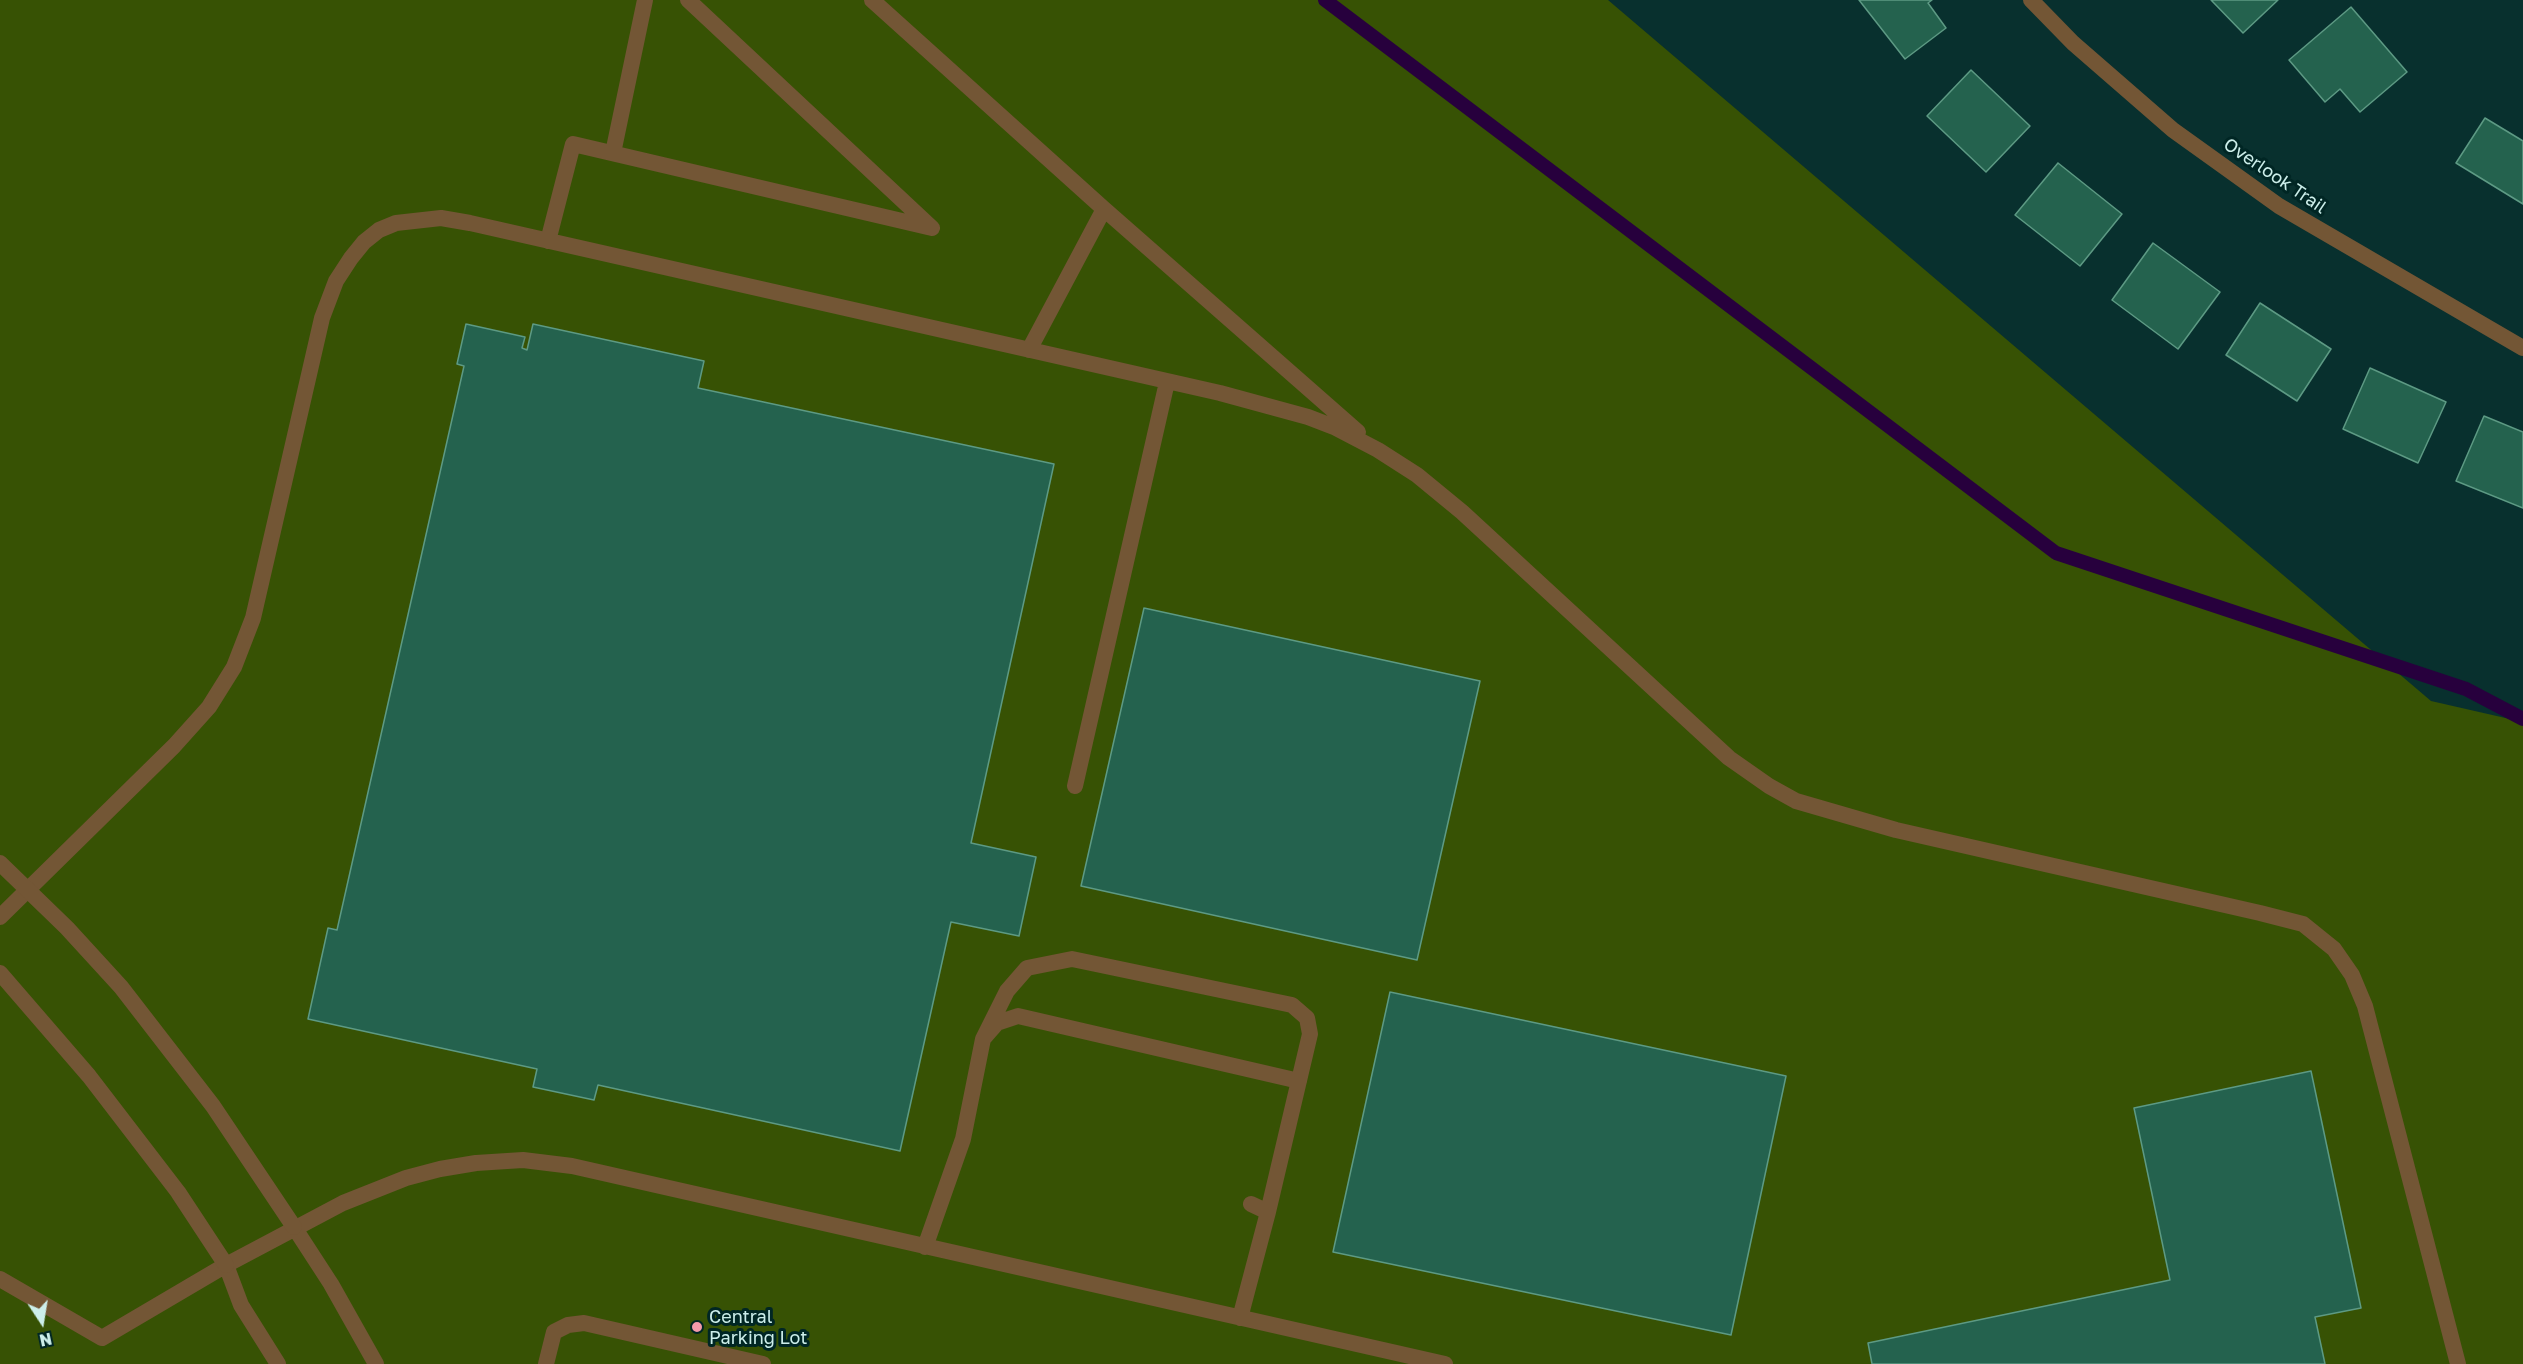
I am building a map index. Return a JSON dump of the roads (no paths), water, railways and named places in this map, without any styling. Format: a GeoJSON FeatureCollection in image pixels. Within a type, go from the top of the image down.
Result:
{"type":"FeatureCollection","features":[{"type":"Feature","properties":{"kind":"street"},"geometry":{"type":"LineString","coordinates":[[613,153],[645,0]]}},
{"type":"Feature","properties":{"kind":"street"},"geometry":{"type":"LineString","coordinates":[[548,241],[573,144],[932,228],[687,0]]}},
{"type":"Feature","properties":{"kind":"street"},"geometry":{"type":"LineString","coordinates":[[872,0],[1104,209],[1378,450]]}},
{"type":"Feature","properties":{"kind":"street","name":"Overlook Trail"},"geometry":{"type":"LineString","coordinates":[[2031,0],[2073,43],[2173,130],[2280,206],[2523,348]]}},
{"type":"Feature","properties":{"kind":"street"},"geometry":{"type":"LineString","coordinates":[[1029,350],[1104,209]]}},
{"type":"Feature","properties":{"kind":"street"},"geometry":{"type":"LineString","coordinates":[[0,917],[174,746],[209,707],[234,667],[253,618],[322,318],[336,280],[364,242],[379,230],[396,223],[417,219],[441,218],[470,223],[1029,350],[1308,417],[1334,427],[1378,450],[1417,475],[1462,512],[1729,758],[1769,786],[1796,801],[1896,830],[2303,924],[2334,948],[2352,975],[2365,1006],[2458,1364]]}},
{"type":"Feature","properties":{"kind":"street"},"geometry":{"type":"LineString","coordinates":[[1075,786],[1167,382]]}},
{"type":"Feature","properties":{"kind":"street"},"geometry":{"type":"LineString","coordinates":[[0,863],[67,928],[121,987],[169,1046],[213,1106],[294,1227],[331,1284],[376,1364]]}},
{"type":"Feature","properties":{"kind":"street"},"geometry":{"type":"LineString","coordinates":[[925,1247],[963,1139],[983,1039],[1007,991],[1027,968],[1072,958],[1292,1005],[1307,1018],[1310,1034],[1268,1212],[1240,1318]]}},
{"type":"Feature","properties":{"kind":"street"},"geometry":{"type":"LineString","coordinates":[[0,974],[89,1076],[178,1192],[226,1264],[241,1305],[278,1364]]}},
{"type":"Feature","properties":{"kind":"street"},"geometry":{"type":"LineString","coordinates":[[983,1039],[998,1023],[1018,1016],[1299,1081]]}},
{"type":"Feature","properties":{"kind":"street"},"geometry":{"type":"LineString","coordinates":[[0,1279],[102,1338],[226,1264],[343,1203],[406,1178],[476,1163],[523,1160],[572,1166],[1445,1364]]}},
{"type":"Feature","properties":{"kind":"street"},"geometry":{"type":"LineString","coordinates":[[1251,1204],[1268,1212]]}},
{"type":"Feature","properties":{"kind":"street"},"geometry":{"type":"LineString","coordinates":[[546,1364],[554,1332],[568,1325],[584,1323],[763,1364]]}},
{"type":"Feature","properties":{"kind":"waterway"},"geometry":{"type":"LineString","coordinates":[[1325,0],[2056,553],[2466,689],[2523,719]]}},
{"type":"Feature","properties":{"kind":"place","name":"Central Parking Lot"},"geometry":{"type":"Point","coordinates":[697,1327]}}]}
